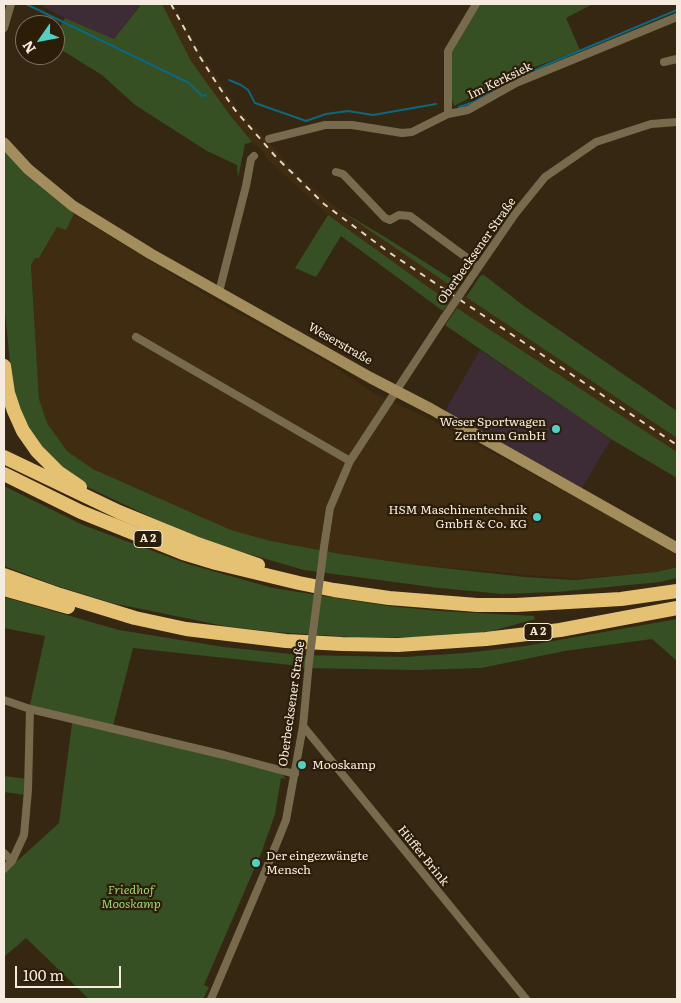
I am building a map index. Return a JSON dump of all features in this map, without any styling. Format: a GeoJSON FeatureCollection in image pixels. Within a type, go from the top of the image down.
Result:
{"type":"FeatureCollection","features":[{"type":"Feature","properties":{"kind":"highway"},"geometry":{"type":"LineString","coordinates":[[4,366],[8,392],[14,411],[23,432],[36,451],[58,472],[118,512]]}},
{"type":"Feature","properties":{"kind":"highway"},"geometry":{"type":"LineString","coordinates":[[4,457],[118,512],[195,543],[253,563],[299,583]]}},
{"type":"Feature","properties":{"kind":"highway","name":"A 2"},"geometry":{"type":"LineString","coordinates":[[4,474],[80,512],[183,553],[299,583],[389,598],[477,605],[581,602],[621,599],[677,591]]}},
{"type":"Feature","properties":{"kind":"highway","name":"A 2"},"geometry":{"type":"LineString","coordinates":[[4,575],[60,595],[135,618],[186,629],[286,641],[342,644],[398,644],[504,637],[560,630],[677,608]]}},
{"type":"Feature","properties":{"kind":"highway"},"geometry":{"type":"LineString","coordinates":[[4,589],[93,614],[135,618]]}},
{"type":"Feature","properties":{"kind":"street"},"geometry":{"type":"LineString","coordinates":[[4,28],[11,4]]}},
{"type":"Feature","properties":{"kind":"street"},"geometry":{"type":"LineString","coordinates":[[448,114],[448,51],[476,4]]}},
{"type":"Feature","properties":{"kind":"street","name":"Im Kerksiek"},"geometry":{"type":"LineString","coordinates":[[269,139],[325,126],[352,125],[402,133],[412,132],[448,114],[468,110],[516,83],[677,18]]}},
{"type":"Feature","properties":{"kind":"street"},"geometry":{"type":"LineString","coordinates":[[664,62],[677,59]]}},
{"type":"Feature","properties":{"kind":"street","name":"Oberbecksener Straße"},"geometry":{"type":"LineString","coordinates":[[210,999],[286,820],[303,726],[330,508],[350,461],[478,266],[515,214],[545,177],[596,142],[651,124],[677,122]]}},
{"type":"Feature","properties":{"kind":"street","name":"Weserstraße"},"geometry":{"type":"LineString","coordinates":[[4,143],[28,168],[73,206],[151,254],[677,548]]}},
{"type":"Feature","properties":{"kind":"street"},"geometry":{"type":"LineString","coordinates":[[219,292],[251,159],[254,156]]}},
{"type":"Feature","properties":{"kind":"street"},"geometry":{"type":"LineString","coordinates":[[336,172],[343,174],[385,218],[390,220],[399,215],[410,216],[478,266]]}},
{"type":"Feature","properties":{"kind":"street"},"geometry":{"type":"LineString","coordinates":[[136,336],[350,461]]}},
{"type":"Feature","properties":{"kind":"street"},"geometry":{"type":"LineString","coordinates":[[4,700],[30,709],[224,755],[294,774]]}},
{"type":"Feature","properties":{"kind":"street"},"geometry":{"type":"LineString","coordinates":[[4,869],[12,861],[24,834],[28,790],[30,709]]}},
{"type":"Feature","properties":{"kind":"street","name":"Hüffer Brink"},"geometry":{"type":"LineString","coordinates":[[303,726],[526,999]]}},
{"type":"Feature","properties":{"kind":"street"},"geometry":{"type":"LineString","coordinates":[[4,853],[12,861]]}},
{"type":"Feature","properties":{"kind":"shaded area"},"geometry":{"type":"Polygon","coordinates":[[[39,4],[140,5],[114,39],[65,18],[65,15],[59,15],[39,4]]]}},
{"type":"Feature","properties":{"kind":"shaded area"},"geometry":{"type":"Polygon","coordinates":[[[162,4],[174,4],[181,20],[202,55],[237,108],[301,178],[341,211],[677,438],[677,452],[457,308],[328,215],[267,159],[265,154],[252,142],[230,115],[191,61],[162,4]]]}},
{"type":"Feature","properties":{"kind":"shaded area"},"geometry":{"type":"Polygon","coordinates":[[[74,214],[211,298],[329,363],[377,395],[432,420],[677,552],[677,566],[656,572],[576,579],[416,565],[341,554],[271,541],[231,530],[93,469],[67,451],[47,423],[39,399],[31,265],[35,258],[40,258],[57,227],[66,230],[74,214]]]}},
{"type":"Feature","properties":{"kind":"shaded area"},"geometry":{"type":"Polygon","coordinates":[[[480,350],[611,439],[582,488],[445,411],[480,350]]]}},
{"type":"Feature","properties":{"kind":"green space"},"geometry":{"type":"Polygon","coordinates":[[[138,4],[162,4],[191,61],[252,142],[245,144],[238,178],[237,165],[207,151],[135,105],[102,75],[65,52],[65,18],[114,39],[140,6],[138,4]]]}},
{"type":"Feature","properties":{"kind":"green space"},"geometry":{"type":"Polygon","coordinates":[[[480,4],[593,4],[566,18],[580,50],[514,75],[454,106],[447,82],[449,51],[480,4]]]}},
{"type":"Feature","properties":{"kind":"green space"},"geometry":{"type":"Polygon","coordinates":[[[4,151],[74,214],[66,230],[57,227],[39,258],[35,258],[31,265],[39,399],[47,423],[67,451],[93,469],[231,530],[271,541],[416,565],[525,577],[575,580],[656,572],[677,567],[677,578],[660,582],[557,592],[503,594],[439,588],[304,570],[197,539],[79,483],[47,457],[29,431],[13,395],[4,301],[4,151]]]}},
{"type":"Feature","properties":{"kind":"green space"},"geometry":{"type":"Polygon","coordinates":[[[341,211],[385,237],[461,285],[457,290],[341,211]]]}},
{"type":"Feature","properties":{"kind":"green space"},"geometry":{"type":"Polygon","coordinates":[[[328,215],[449,302],[443,311],[341,236],[316,277],[295,268],[328,215]]]}},
{"type":"Feature","properties":{"kind":"green space"},"geometry":{"type":"Polygon","coordinates":[[[484,275],[524,306],[677,411],[677,438],[466,297],[480,276],[484,275]]]}},
{"type":"Feature","properties":{"kind":"green space"},"geometry":{"type":"Polygon","coordinates":[[[457,308],[677,452],[677,478],[611,439],[445,325],[457,308]]]}},
{"type":"Feature","properties":{"kind":"green space"},"geometry":{"type":"Polygon","coordinates":[[[4,486],[83,525],[188,564],[273,588],[388,606],[534,616],[535,619],[492,631],[464,634],[426,637],[351,637],[275,632],[224,626],[112,603],[54,585],[4,566],[4,486]]]}},
{"type":"Feature","properties":{"kind":"green space","name":"Friedhof Mooskamp"},"geometry":{"type":"Polygon","coordinates":[[[4,597],[119,630],[224,647],[300,655],[404,657],[465,653],[525,646],[677,619],[677,661],[652,639],[565,651],[481,668],[417,670],[304,668],[133,648],[113,726],[282,774],[286,779],[281,778],[275,814],[262,851],[204,985],[209,987],[203,999],[89,999],[26,938],[4,957],[4,873],[59,823],[73,716],[30,705],[45,636],[4,628],[4,597]]]}},
{"type":"Feature","properties":{"kind":"green space"},"geometry":{"type":"Polygon","coordinates":[[[4,776],[28,779],[27,795],[4,792],[4,776]]]}},
{"type":"Feature","properties":{"kind":"waterway"},"geometry":{"type":"LineString","coordinates":[[26,4],[189,83],[202,96],[206,95]]}},
{"type":"Feature","properties":{"kind":"waterway"},"geometry":{"type":"LineString","coordinates":[[459,107],[474,102],[517,76],[523,76],[677,10]]}},
{"type":"Feature","properties":{"kind":"waterway"},"geometry":{"type":"LineString","coordinates":[[229,80],[248,90],[255,103],[306,121],[326,114],[348,111],[373,115],[436,104]]}},
{"type":"Feature","properties":{"kind":"railway"},"geometry":{"type":"LineString","coordinates":[[171,4],[200,57],[235,110],[276,157],[324,204],[387,251],[677,445]]}},
{"type":"Feature","properties":{"kind":"place","name":"Weser Sportwagen Zentrum GmbH"},"geometry":{"type":"Point","coordinates":[556,429]}},
{"type":"Feature","properties":{"kind":"place","name":"HSM Maschinentechnik GmbH & Co. KG"},"geometry":{"type":"Point","coordinates":[537,517]}},
{"type":"Feature","properties":{"kind":"place","name":"Mooskamp"},"geometry":{"type":"Point","coordinates":[302,765]}},
{"type":"Feature","properties":{"kind":"place","name":"Der eingezwängte Mensch"},"geometry":{"type":"Point","coordinates":[256,863]}}]}
